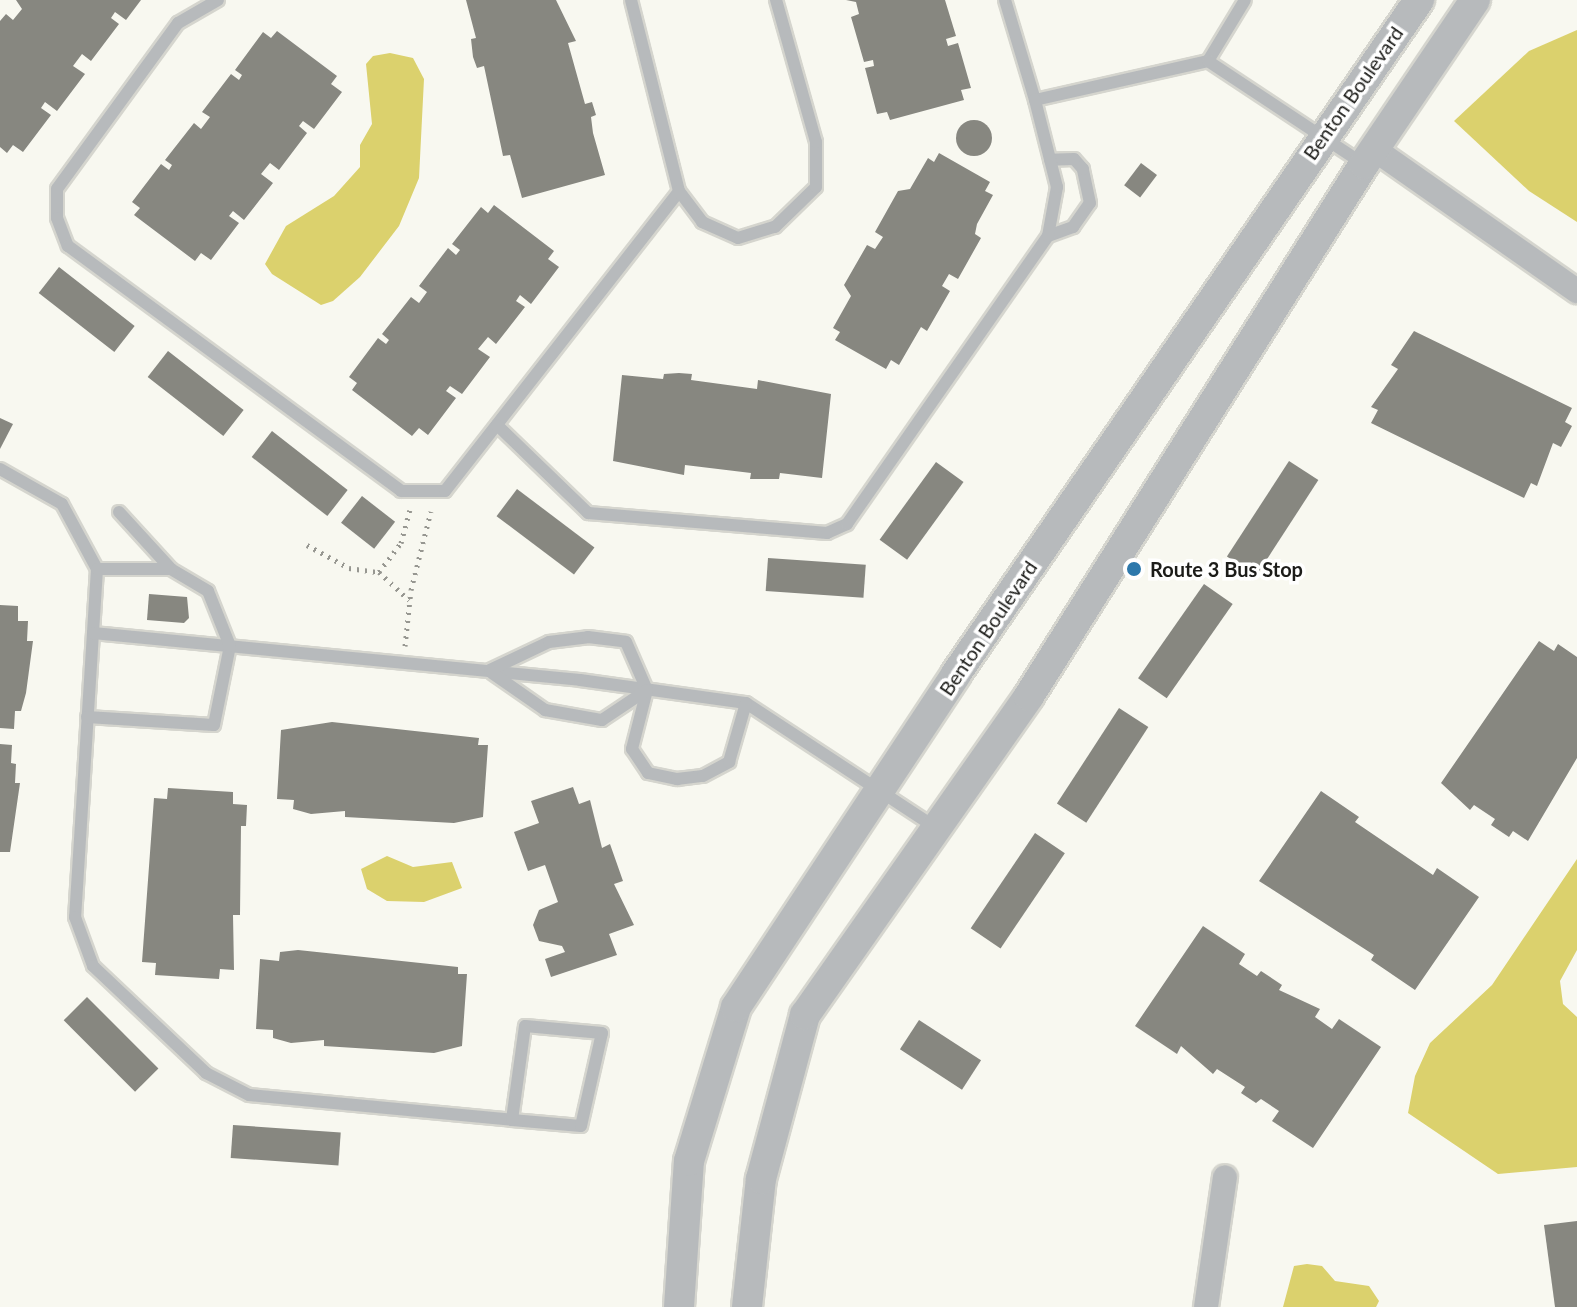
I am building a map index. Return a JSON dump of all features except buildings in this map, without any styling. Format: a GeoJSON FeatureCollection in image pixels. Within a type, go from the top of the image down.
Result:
{"type":"FeatureCollection","features":[{"type":"Feature","properties":{"kind":"street","name":"Benton Boulevard"},"geometry":{"type":"LineString","coordinates":[[679,1307],[689,1161],[736,1007],[877,793],[1323,135],[1419,0]]}},
{"type":"Feature","properties":{"kind":"street"},"geometry":{"type":"LineString","coordinates":[[747,1307],[761,1179],[805,1015],[1029,696],[1369,157],[1475,0]]}},
{"type":"Feature","properties":{"kind":"street"},"geometry":{"type":"LineString","coordinates":[[1369,157],[1577,291]]}},
{"type":"Feature","properties":{"kind":"street"},"geometry":{"type":"LineString","coordinates":[[1206,1307],[1225,1177]]}},
{"type":"Feature","properties":{"kind":"lane"},"geometry":{"type":"LineString","coordinates":[[218,0],[178,23],[57,189],[68,246],[401,491],[445,491],[679,191]]}},
{"type":"Feature","properties":{"kind":"lane"},"geometry":{"type":"LineString","coordinates":[[631,0],[679,191],[702,222],[738,238],[775,227],[816,187],[816,142],[776,0]]}},
{"type":"Feature","properties":{"kind":"lane"},"geometry":{"type":"LineString","coordinates":[[497,425],[588,513],[827,533],[847,524],[1048,236],[1057,187],[1005,0]]}},
{"type":"Feature","properties":{"kind":"lane"},"geometry":{"type":"LineString","coordinates":[[1208,61],[1245,0]]}},
{"type":"Feature","properties":{"kind":"lane"},"geometry":{"type":"LineString","coordinates":[[1035,100],[1208,61],[1323,135],[1369,157]]}},
{"type":"Feature","properties":{"kind":"lane"},"geometry":{"type":"LineString","coordinates":[[1048,236],[1073,227],[1090,203],[1083,169],[1074,159],[1050,160]]}},
{"type":"Feature","properties":{"kind":"lane"},"geometry":{"type":"LineString","coordinates":[[0,469],[62,504],[97,569],[75,917],[93,966],[206,1073],[249,1095],[512,1120],[581,1126],[602,1033],[525,1026],[512,1120]]}},
{"type":"Feature","properties":{"kind":"lane"},"geometry":{"type":"LineString","coordinates":[[87,717],[214,725],[230,646],[208,591],[171,569],[119,512]]}},
{"type":"Feature","properties":{"kind":"lane"},"geometry":{"type":"LineString","coordinates":[[97,569],[171,569]]}},
{"type":"Feature","properties":{"kind":"lane"},"geometry":{"type":"LineString","coordinates":[[93,633],[488,671],[746,703],[877,793],[936,828]]}},
{"type":"Feature","properties":{"kind":"lane"},"geometry":{"type":"LineString","coordinates":[[488,671],[549,642],[588,637],[626,642],[647,690],[632,749],[648,773],[677,779],[703,776],[729,762],[746,703]]}},
{"type":"Feature","properties":{"kind":"lane"},"geometry":{"type":"LineString","coordinates":[[488,671],[545,710],[602,720],[647,690]]}},
{"type":"Feature","properties":{"kind":"path"},"geometry":{"type":"LineString","coordinates":[[379,572],[401,543],[410,491]]}},
{"type":"Feature","properties":{"kind":"path"},"geometry":{"type":"LineString","coordinates":[[404,663],[409,600],[436,491]]}},
{"type":"Feature","properties":{"kind":"path"},"geometry":{"type":"LineString","coordinates":[[307,545],[349,568],[379,572],[409,600]]}},
{"type":"Feature","properties":{"kind":"shaded area"},"geometry":{"type":"Polygon","coordinates":[[[1577,30],[1577,222],[1529,191],[1454,121],[1529,51],[1577,30]]]}},
{"type":"Feature","properties":{"kind":"shaded area"},"geometry":{"type":"Polygon","coordinates":[[[390,53],[413,58],[424,79],[419,178],[399,226],[360,277],[333,301],[321,305],[272,274],[265,264],[286,226],[334,196],[360,167],[360,145],[372,124],[366,64],[373,56],[390,53]]]}},
{"type":"Feature","properties":{"kind":"shaded area"},"geometry":{"type":"Polygon","coordinates":[[[387,856],[413,867],[452,862],[462,888],[424,902],[387,901],[367,889],[361,869],[387,856]]]}},
{"type":"Feature","properties":{"kind":"shaded area"},"geometry":{"type":"Polygon","coordinates":[[[1577,859],[1577,950],[1560,981],[1563,1004],[1577,1017],[1577,1167],[1498,1174],[1408,1113],[1415,1076],[1430,1043],[1492,985],[1577,859]]]}},
{"type":"Feature","properties":{"kind":"shaded area"},"geometry":{"type":"Polygon","coordinates":[[[1294,1266],[1322,1266],[1335,1281],[1369,1286],[1379,1301],[1376,1307],[1283,1307],[1294,1266]]]}},
{"type":"Feature","properties":{"kind":"place","name":"Route 3 Bus Stop"},"geometry":{"type":"Point","coordinates":[1134,569]}}]}
